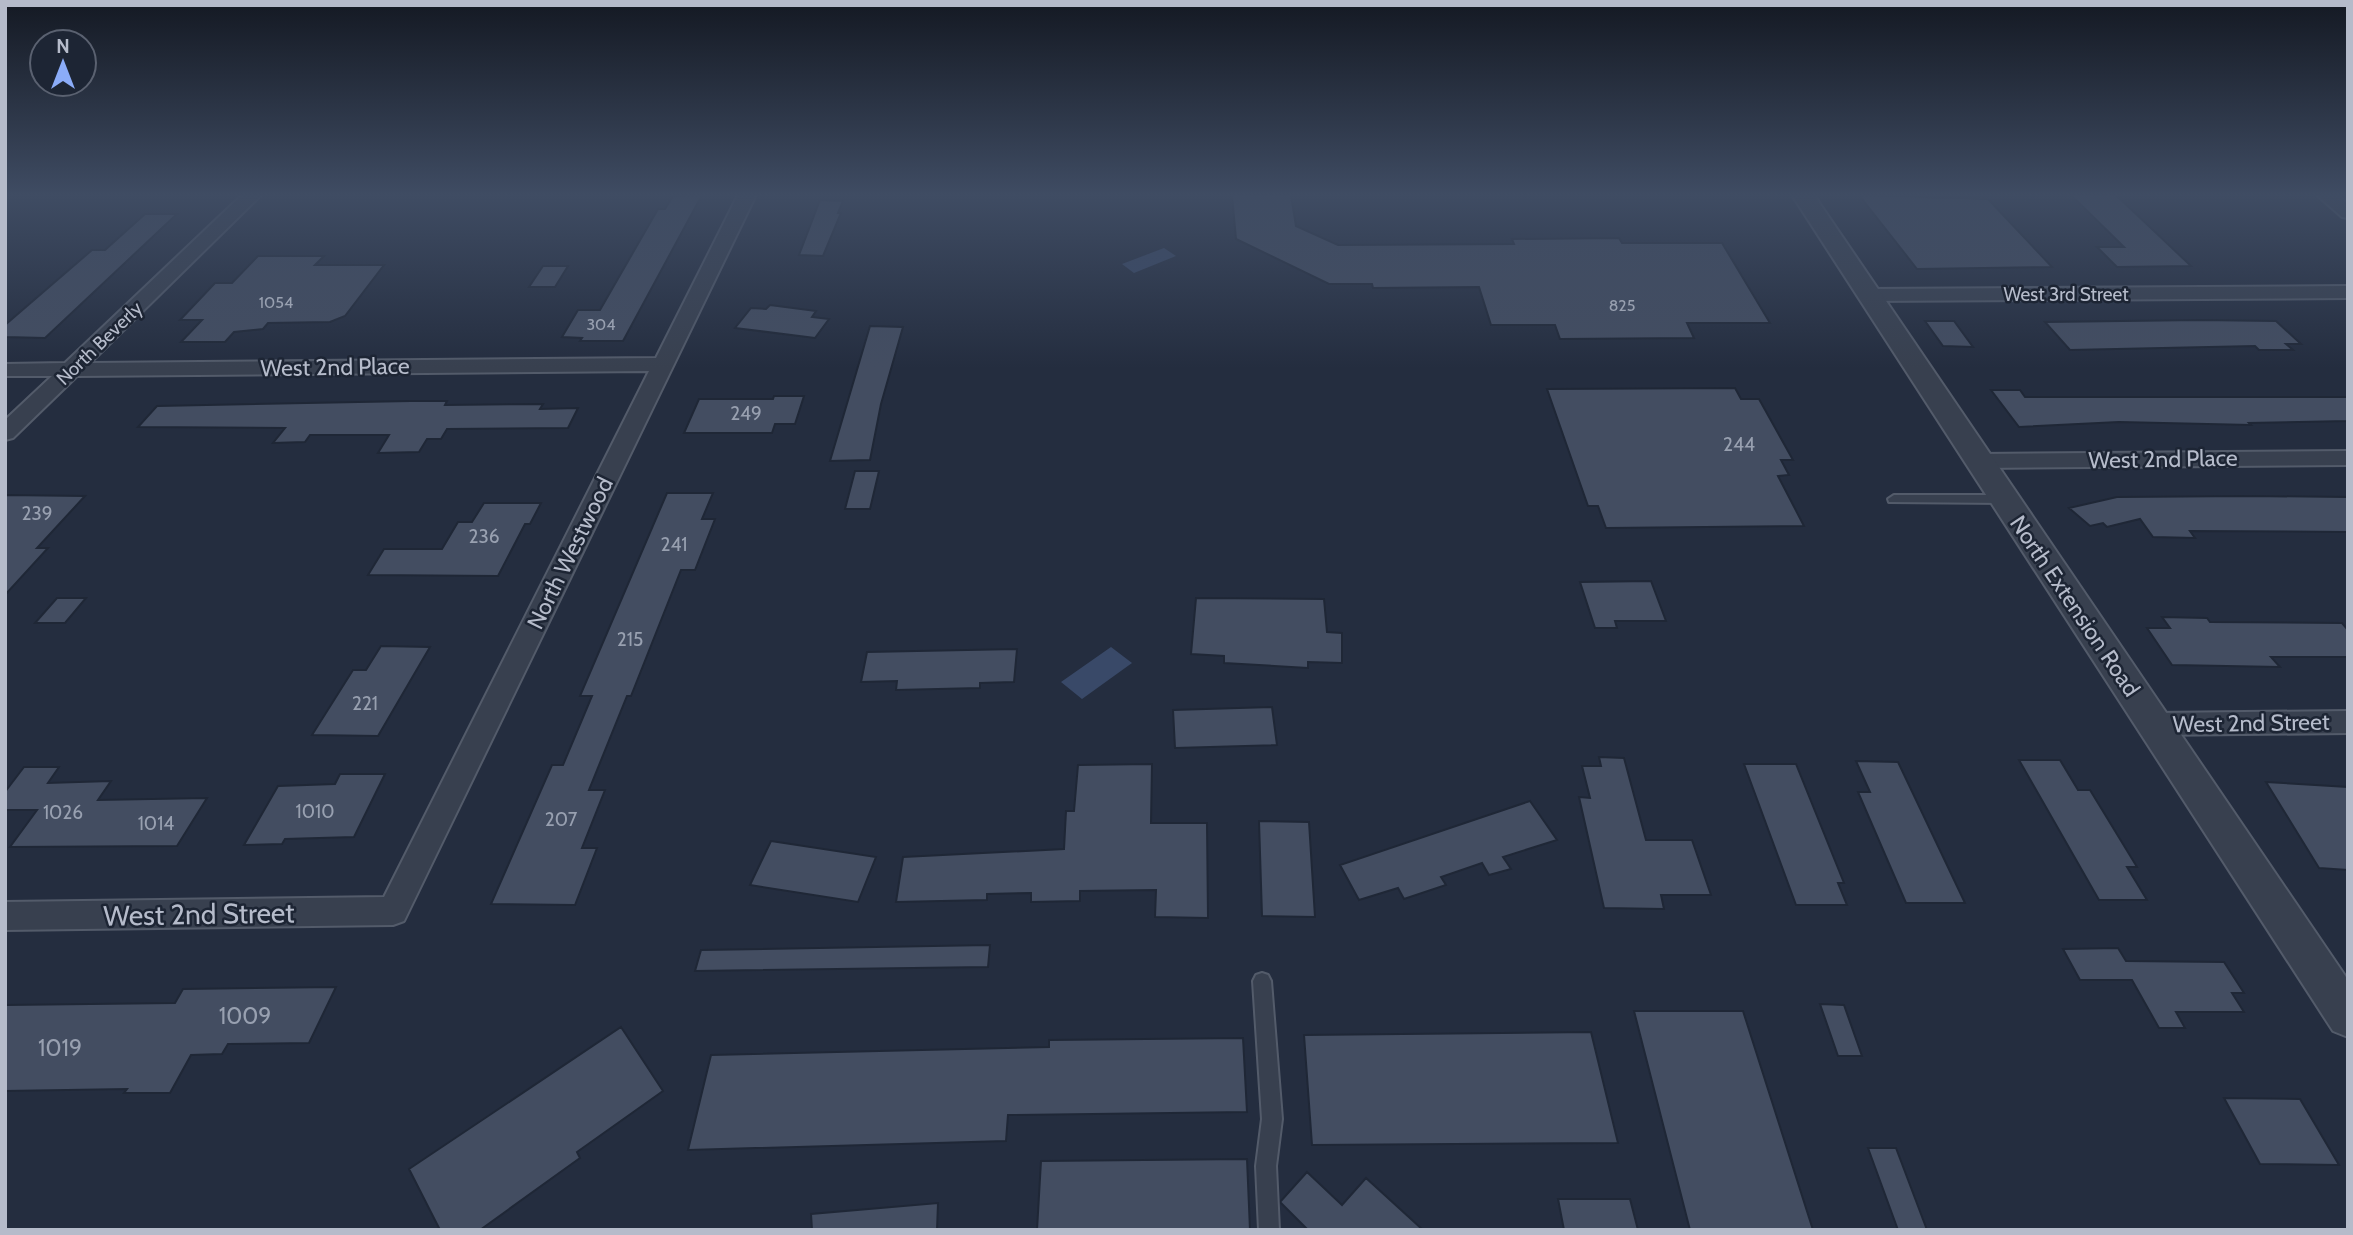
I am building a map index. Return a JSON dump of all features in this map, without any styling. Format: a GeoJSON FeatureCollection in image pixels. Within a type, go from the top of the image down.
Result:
{"type":"FeatureCollection","features":[{"type":"Feature","properties":{"kind":"street","name":"North Beverly"},"geometry":{"type":"LineString","coordinates":[[5,433],[192,253]]}},
{"type":"Feature","properties":{"kind":"street","name":"North Westwood"},"geometry":{"type":"LineString","coordinates":[[393,911],[719,253]]}},
{"type":"Feature","properties":{"kind":"street","name":"North Extension Road"},"geometry":{"type":"LineString","coordinates":[[1841,253],[2348,1017]]}},
{"type":"Feature","properties":{"kind":"street","name":"West 3rd Street"},"geometry":{"type":"LineString","coordinates":[[1869,295],[2348,292]]}},
{"type":"Feature","properties":{"kind":"street","name":"West 2nd Place"},"geometry":{"type":"LineString","coordinates":[[5,370],[664,364]]}},
{"type":"Feature","properties":{"kind":"street","name":"West 2nd Place"},"geometry":{"type":"LineString","coordinates":[[1978,461],[2348,458]]}},
{"type":"Feature","properties":{"kind":"street","name":"West 2nd Street"},"geometry":{"type":"LineString","coordinates":[[2155,724],[2348,722]]}},
{"type":"Feature","properties":{"kind":"street","name":"West 2nd Street"},"geometry":{"type":"LineString","coordinates":[[5,916],[393,911]]}},
{"type":"Feature","properties":{"kind":"lane"},"geometry":{"type":"LineString","coordinates":[[1894,499],[2004,499]]}},
{"type":"Feature","properties":{"kind":"lane"},"geometry":{"type":"LineString","coordinates":[[1262,981],[1272,1119],[1266,1166],[1269,1230]]}},
{"type":"Feature","properties":{"kind":"water"},"geometry":{"type":"Polygon","coordinates":[[[1152,253],[1171,253],[1176,256],[1134,273],[1122,264],[1152,253]]]}},
{"type":"Feature","properties":{"kind":"water"},"geometry":{"type":"Polygon","coordinates":[[[1111,647],[1132,663],[1082,699],[1061,682],[1111,647]]]}},
{"type":"Feature","properties":{"kind":"building"},"geometry":{"type":"Polygon","coordinates":[[[89,253],[136,253],[45,338],[5,337],[5,325],[89,253]]]}},
{"type":"Feature","properties":{"kind":"building"},"geometry":{"type":"Polygon","coordinates":[[[633,253],[671,253],[623,341],[580,341],[582,338],[562,337],[578,310],[600,310],[633,253]]]}},
{"type":"Feature","properties":{"kind":"building"},"geometry":{"type":"Polygon","coordinates":[[[800,253],[824,253],[823,256],[799,255],[800,253]]]}},
{"type":"Feature","properties":{"kind":"building"},"geometry":{"type":"Polygon","coordinates":[[[1264,253],[1728,253],[1770,323],[1687,323],[1694,338],[1560,339],[1555,325],[1491,325],[1479,287],[1373,288],[1372,284],[1329,284],[1264,253]]]}},
{"type":"Feature","properties":{"kind":"building"},"geometry":{"type":"Polygon","coordinates":[[[1904,253],[2038,253],[2052,267],[1917,269],[1904,253]]]}},
{"type":"Feature","properties":{"kind":"building"},"geometry":{"type":"Polygon","coordinates":[[[2103,253],[2177,253],[2191,266],[2117,267],[2103,253]]]}},
{"type":"Feature","properties":{"kind":"building"},"geometry":{"type":"Polygon","coordinates":[[[258,256],[324,256],[315,265],[384,265],[345,316],[330,322],[268,323],[263,329],[234,332],[225,342],[181,342],[202,320],[180,320],[215,283],[232,283],[258,256]]]}},
{"type":"Feature","properties":{"kind":"building"},"geometry":{"type":"Polygon","coordinates":[[[543,266],[568,266],[555,287],[529,287],[543,266]]]}},
{"type":"Feature","properties":{"kind":"building"},"geometry":{"type":"Polygon","coordinates":[[[770,305],[816,311],[812,317],[829,319],[815,338],[735,328],[751,308],[766,309],[770,305]]]}},
{"type":"Feature","properties":{"kind":"building"},"geometry":{"type":"Polygon","coordinates":[[[1925,321],[1954,321],[1973,347],[1943,346],[1925,321]]]}},
{"type":"Feature","properties":{"kind":"building"},"geometry":{"type":"Polygon","coordinates":[[[2276,321],[2301,344],[2286,344],[2293,350],[2259,350],[2255,346],[2070,350],[2045,322],[2276,321]]]}},
{"type":"Feature","properties":{"kind":"building"},"geometry":{"type":"Polygon","coordinates":[[[870,326],[903,327],[881,404],[870,460],[830,461],[870,326]]]}},
{"type":"Feature","properties":{"kind":"building"},"geometry":{"type":"Polygon","coordinates":[[[1735,388],[1741,399],[1759,399],[1793,460],[1781,460],[1789,475],[1778,476],[1804,526],[1606,528],[1598,506],[1588,506],[1547,389],[1735,388]]]}},
{"type":"Feature","properties":{"kind":"building"},"geometry":{"type":"Polygon","coordinates":[[[1991,390],[2020,390],[2025,397],[2348,397],[2348,421],[2249,423],[2251,425],[2119,422],[2019,427],[1991,390]]]}},
{"type":"Feature","properties":{"kind":"building"},"geometry":{"type":"Polygon","coordinates":[[[774,396],[804,396],[795,424],[775,424],[772,433],[684,433],[699,399],[773,399],[774,396]]]}},
{"type":"Feature","properties":{"kind":"building"},"geometry":{"type":"Polygon","coordinates":[[[447,401],[445,405],[543,404],[540,409],[578,408],[568,428],[447,429],[441,439],[427,439],[419,452],[378,453],[389,435],[310,435],[305,442],[273,443],[285,428],[138,427],[157,406],[447,401]]]}},
{"type":"Feature","properties":{"kind":"building"},"geometry":{"type":"Polygon","coordinates":[[[855,471],[879,471],[870,509],[845,509],[855,471]]]}},
{"type":"Feature","properties":{"kind":"building"},"geometry":{"type":"Polygon","coordinates":[[[667,493],[713,493],[702,519],[715,519],[695,570],[681,570],[631,696],[627,696],[589,790],[605,790],[582,848],[597,848],[575,905],[491,904],[552,765],[563,765],[592,696],[580,696],[667,493]]]}},
{"type":"Feature","properties":{"kind":"building"},"geometry":{"type":"Polygon","coordinates":[[[5,495],[85,496],[37,548],[48,548],[5,595],[5,495]]]}},
{"type":"Feature","properties":{"kind":"building"},"geometry":{"type":"Polygon","coordinates":[[[2117,497],[2348,497],[2348,532],[2190,531],[2195,538],[2153,537],[2140,519],[2107,527],[2103,523],[2090,526],[2069,508],[2117,497]]]}},
{"type":"Feature","properties":{"kind":"building"},"geometry":{"type":"Polygon","coordinates":[[[484,503],[541,503],[530,524],[525,524],[498,576],[368,575],[384,549],[442,549],[458,522],[472,522],[484,503]]]}},
{"type":"Feature","properties":{"kind":"building"},"geometry":{"type":"Polygon","coordinates":[[[1651,581],[1666,621],[1615,621],[1617,628],[1595,628],[1580,582],[1651,581]]]}},
{"type":"Feature","properties":{"kind":"building"},"geometry":{"type":"Polygon","coordinates":[[[57,598],[86,598],[65,623],[35,623],[57,598]]]}},
{"type":"Feature","properties":{"kind":"building"},"geometry":{"type":"Polygon","coordinates":[[[1196,598],[1324,599],[1327,632],[1342,633],[1342,663],[1308,662],[1308,668],[1224,663],[1224,656],[1191,654],[1196,598]]]}},
{"type":"Feature","properties":{"kind":"building"},"geometry":{"type":"Polygon","coordinates":[[[2162,617],[2207,618],[2210,622],[2342,623],[2348,630],[2348,657],[2271,657],[2280,667],[2172,665],[2147,628],[2170,628],[2162,617]]]}},
{"type":"Feature","properties":{"kind":"building"},"geometry":{"type":"Polygon","coordinates":[[[381,646],[430,647],[378,736],[312,735],[353,670],[366,670],[381,646]]]}},
{"type":"Feature","properties":{"kind":"building"},"geometry":{"type":"Polygon","coordinates":[[[1017,649],[1014,682],[980,683],[980,688],[896,690],[897,681],[861,682],[867,652],[1017,649]]]}},
{"type":"Feature","properties":{"kind":"building"},"geometry":{"type":"Polygon","coordinates":[[[1272,707],[1277,745],[1175,748],[1173,710],[1272,707]]]}},
{"type":"Feature","properties":{"kind":"building"},"geometry":{"type":"Polygon","coordinates":[[[1599,757],[1624,758],[1646,840],[1692,840],[1711,895],[1661,895],[1664,909],[1604,908],[1579,797],[1590,798],[1582,766],[1601,766],[1599,757]]]}},
{"type":"Feature","properties":{"kind":"building"},"geometry":{"type":"Polygon","coordinates":[[[2019,760],[2060,760],[2078,790],[2090,790],[2137,867],[2127,867],[2147,900],[2099,900],[2019,760]]]}},
{"type":"Feature","properties":{"kind":"building"},"geometry":{"type":"Polygon","coordinates":[[[1856,761],[1898,762],[1965,903],[1906,903],[1858,792],[1870,792],[1856,761]]]}},
{"type":"Feature","properties":{"kind":"building"},"geometry":{"type":"Polygon","coordinates":[[[1152,764],[1151,823],[1207,823],[1208,918],[1155,917],[1156,890],[1080,891],[1080,901],[1031,902],[1031,893],[987,894],[987,900],[896,902],[903,857],[1064,849],[1066,811],[1074,811],[1078,765],[1152,764]]]}},
{"type":"Feature","properties":{"kind":"building"},"geometry":{"type":"Polygon","coordinates":[[[1744,764],[1796,764],[1844,883],[1838,883],[1847,905],[1796,905],[1744,764]]]}},
{"type":"Feature","properties":{"kind":"building"},"geometry":{"type":"Polygon","coordinates":[[[24,767],[59,767],[48,783],[111,781],[98,800],[207,798],[177,846],[10,847],[37,810],[5,810],[5,792],[24,767]]]}},
{"type":"Feature","properties":{"kind":"building"},"geometry":{"type":"Polygon","coordinates":[[[340,774],[385,774],[354,837],[285,839],[282,844],[244,845],[278,786],[335,784],[340,774]]]}},
{"type":"Feature","properties":{"kind":"building"},"geometry":{"type":"Polygon","coordinates":[[[2266,782],[2348,787],[2348,870],[2319,868],[2266,782]]]}},
{"type":"Feature","properties":{"kind":"building"},"geometry":{"type":"Polygon","coordinates":[[[1530,801],[1557,840],[1503,857],[1511,869],[1489,875],[1482,863],[1441,877],[1446,885],[1404,899],[1398,888],[1359,900],[1340,865],[1530,801]]]}},
{"type":"Feature","properties":{"kind":"building"},"geometry":{"type":"Polygon","coordinates":[[[1259,821],[1309,822],[1315,917],[1262,916],[1259,821]]]}},
{"type":"Feature","properties":{"kind":"building"},"geometry":{"type":"Polygon","coordinates":[[[771,841],[876,857],[858,902],[750,885],[771,841]]]}},
{"type":"Feature","properties":{"kind":"building"},"geometry":{"type":"Polygon","coordinates":[[[990,945],[988,967],[695,971],[701,950],[990,945]]]}},
{"type":"Feature","properties":{"kind":"building"},"geometry":{"type":"Polygon","coordinates":[[[2118,948],[2126,961],[2224,962],[2244,993],[2232,993],[2244,1012],[2176,1012],[2185,1028],[2159,1028],[2132,980],[2080,980],[2063,949],[2118,948]]]}},
{"type":"Feature","properties":{"kind":"building"},"geometry":{"type":"Polygon","coordinates":[[[336,987],[309,1043],[228,1044],[222,1054],[191,1055],[170,1093],[124,1093],[127,1089],[5,1091],[5,1005],[175,1003],[183,989],[336,987]]]}},
{"type":"Feature","properties":{"kind":"building"},"geometry":{"type":"Polygon","coordinates":[[[1820,1004],[1844,1005],[1862,1056],[1838,1056],[1820,1004]]]}},
{"type":"Feature","properties":{"kind":"building"},"geometry":{"type":"Polygon","coordinates":[[[1634,1011],[1743,1011],[1813,1230],[1690,1230],[1634,1011]]]}},
{"type":"Feature","properties":{"kind":"building"},"geometry":{"type":"Polygon","coordinates":[[[621,1027],[663,1091],[577,1152],[580,1158],[480,1230],[440,1230],[409,1169],[621,1027]]]}},
{"type":"Feature","properties":{"kind":"building"},"geometry":{"type":"Polygon","coordinates":[[[1591,1032],[1618,1143],[1312,1145],[1304,1035],[1591,1032]]]}},
{"type":"Feature","properties":{"kind":"building"},"geometry":{"type":"Polygon","coordinates":[[[1243,1038],[1247,1112],[1008,1115],[1006,1141],[688,1150],[711,1055],[1049,1047],[1049,1040],[1243,1038]]]}},
{"type":"Feature","properties":{"kind":"building"},"geometry":{"type":"Polygon","coordinates":[[[2224,1098],[2300,1099],[2339,1165],[2260,1164],[2224,1098]]]}},
{"type":"Feature","properties":{"kind":"building"},"geometry":{"type":"Polygon","coordinates":[[[1868,1148],[1896,1148],[1927,1230],[1898,1230],[1868,1148]]]}},
{"type":"Feature","properties":{"kind":"building"},"geometry":{"type":"Polygon","coordinates":[[[1247,1159],[1250,1230],[1037,1230],[1041,1161],[1247,1159]]]}},
{"type":"Feature","properties":{"kind":"building"},"geometry":{"type":"Polygon","coordinates":[[[1307,1172],[1342,1205],[1366,1178],[1423,1230],[1308,1230],[1280,1202],[1307,1172]]]}},
{"type":"Feature","properties":{"kind":"building"},"geometry":{"type":"Polygon","coordinates":[[[1558,1199],[1630,1199],[1638,1230],[1564,1230],[1558,1199]]]}},
{"type":"Feature","properties":{"kind":"building"},"geometry":{"type":"Polygon","coordinates":[[[938,1203],[937,1230],[812,1230],[811,1214],[938,1203]]]}}]}
